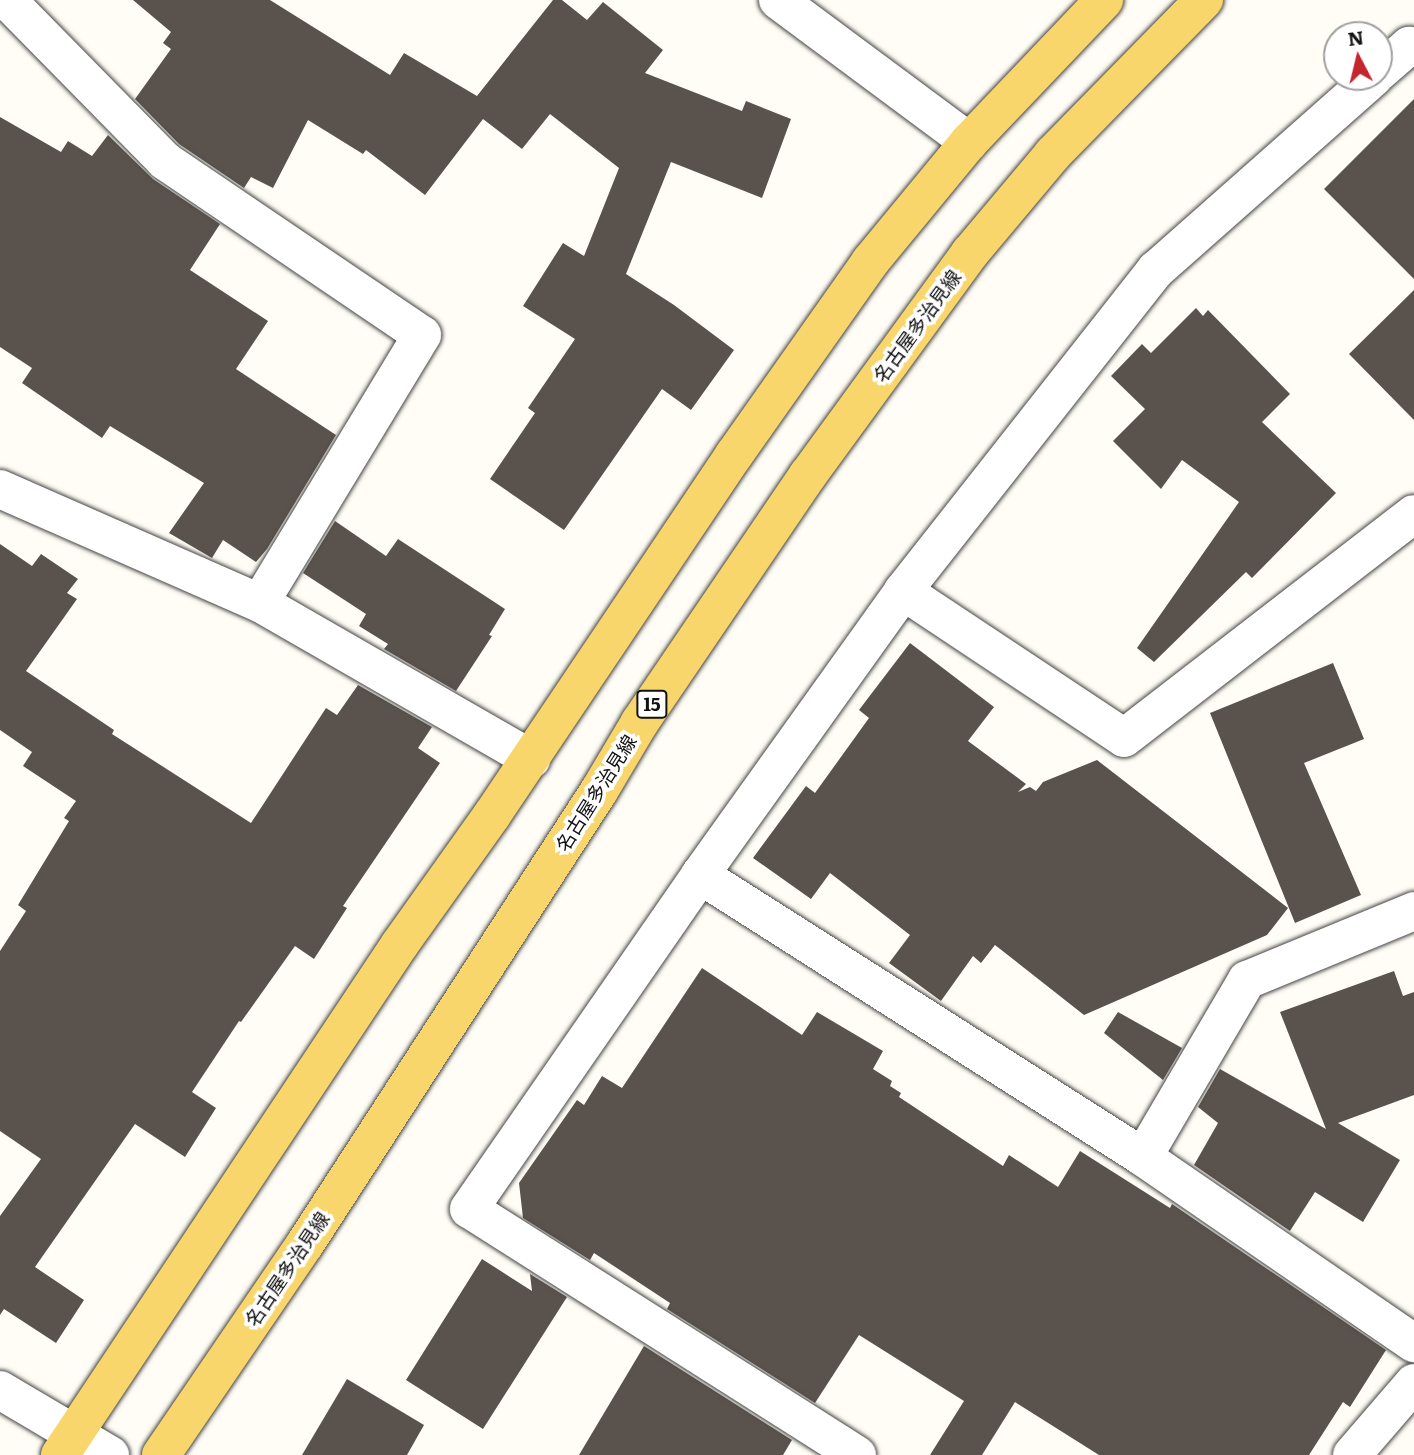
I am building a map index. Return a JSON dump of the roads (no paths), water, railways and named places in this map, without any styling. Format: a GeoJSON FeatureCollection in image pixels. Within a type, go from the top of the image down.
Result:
{"type":"FeatureCollection","features":[{"type":"Feature","properties":{"kind":"main road"},"geometry":{"type":"LineString","coordinates":[[67,1444],[400,944],[531,759],[734,455],[870,262],[969,142],[1104,0]]}},
{"type":"Feature","properties":{"kind":"main road","name":"名古屋多治見線"},"geometry":{"type":"LineString","coordinates":[[160,1455],[313,1232],[592,802],[640,722],[808,475],[986,233],[1053,154],[1204,0]]}},
{"type":"Feature","properties":{"kind":"street"},"geometry":{"type":"LineString","coordinates":[[8,0],[165,161],[422,335],[260,603]]}},
{"type":"Feature","properties":{"kind":"street"},"geometry":{"type":"LineString","coordinates":[[778,0],[969,142]]}},
{"type":"Feature","properties":{"kind":"street"},"geometry":{"type":"LineString","coordinates":[[1393,60],[1409,46],[1414,48]]}},
{"type":"Feature","properties":{"kind":"street"},"geometry":{"type":"LineString","coordinates":[[857,1455],[469,1209],[700,875],[903,591],[1156,270],[1358,91]]}},
{"type":"Feature","properties":{"kind":"street"},"geometry":{"type":"LineString","coordinates":[[0,489],[260,603],[531,759]]}},
{"type":"Feature","properties":{"kind":"street"},"geometry":{"type":"LineString","coordinates":[[903,591],[1124,738],[1414,514]]}},
{"type":"Feature","properties":{"kind":"street"},"geometry":{"type":"LineString","coordinates":[[700,875],[1143,1157],[1414,1343]]}},
{"type":"Feature","properties":{"kind":"street"},"geometry":{"type":"LineString","coordinates":[[1143,1157],[1247,980],[1414,911]]}},
{"type":"Feature","properties":{"kind":"street"},"geometry":{"type":"LineString","coordinates":[[1352,1455],[1414,1383]]}},
{"type":"Feature","properties":{"kind":"street"},"geometry":{"type":"LineString","coordinates":[[0,1390],[67,1444],[110,1455]]}}]}
